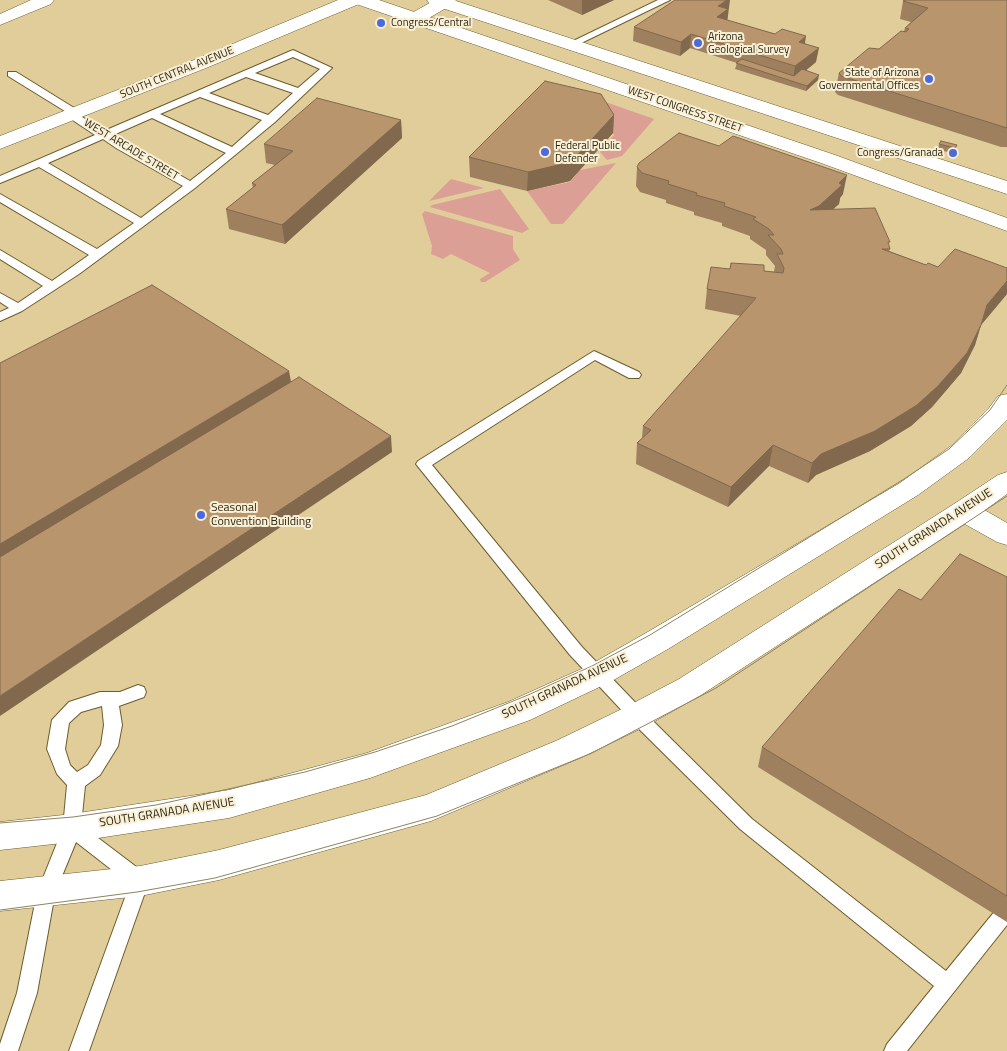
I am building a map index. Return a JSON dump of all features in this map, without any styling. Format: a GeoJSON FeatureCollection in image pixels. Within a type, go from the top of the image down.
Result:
{"type":"FeatureCollection","features":[{"type":"Feature","properties":{"kind":"street"},"geometry":{"type":"LineString","coordinates":[[0,20],[45,0]]}},
{"type":"Feature","properties":{"kind":"street","name":"SOUTH CENTRAL AVENUE"},"geometry":{"type":"LineString","coordinates":[[0,143],[352,0]]}},
{"type":"Feature","properties":{"kind":"street","name":"WEST CONGRESS STREET"},"geometry":{"type":"LineString","coordinates":[[362,0],[819,156],[1007,225]]}},
{"type":"Feature","properties":{"kind":"street"},"geometry":{"type":"LineString","coordinates":[[416,18],[442,1],[1007,188]]}},
{"type":"Feature","properties":{"kind":"street","name":"SOUTH GRANADA AVENUE"},"geometry":{"type":"LineString","coordinates":[[0,836],[72,828],[229,804],[370,765],[519,711],[599,674],[657,641],[909,489],[960,452],[998,414],[1007,402]]}},
{"type":"Feature","properties":{"kind":"street","name":"SOUTH GRANADA AVENUE"},"geometry":{"type":"LineString","coordinates":[[0,896],[46,893],[140,881],[219,865],[431,807],[569,750],[690,687],[964,511],[1007,481]]}},
{"type":"Feature","properties":{"kind":"street"},"geometry":{"type":"LineString","coordinates":[[964,511],[1007,535]]}},
{"type":"Feature","properties":{"kind":"lane"},"geometry":{"type":"LineString","coordinates":[[572,44],[666,0]]}},
{"type":"Feature","properties":{"kind":"lane"},"geometry":{"type":"LineString","coordinates":[[0,180],[293,53],[327,68],[271,120],[191,186],[98,255],[18,308],[0,317]]}},
{"type":"Feature","properties":{"kind":"lane"},"geometry":{"type":"LineString","coordinates":[[245,73],[301,93]]}},
{"type":"Feature","properties":{"kind":"lane","name":"WEST ARCADE STREET"},"geometry":{"type":"LineString","coordinates":[[12,74],[103,135],[191,186]]}},
{"type":"Feature","properties":{"kind":"lane"},"geometry":{"type":"LineString","coordinates":[[200,93],[271,120]]}},
{"type":"Feature","properties":{"kind":"lane"},"geometry":{"type":"LineString","coordinates":[[151,114],[234,152]]}},
{"type":"Feature","properties":{"kind":"lane"},"geometry":{"type":"LineString","coordinates":[[39,163],[142,223]]}},
{"type":"Feature","properties":{"kind":"lane"},"geometry":{"type":"LineString","coordinates":[[0,198],[98,255]]}},
{"type":"Feature","properties":{"kind":"lane"},"geometry":{"type":"LineString","coordinates":[[0,254],[52,286]]}},
{"type":"Feature","properties":{"kind":"lane"},"geometry":{"type":"LineString","coordinates":[[0,297],[18,308]]}},
{"type":"Feature","properties":{"kind":"lane"},"geometry":{"type":"LineString","coordinates":[[634,375],[594,355],[423,464],[536,604],[637,716],[746,824],[948,985]]}},
{"type":"Feature","properties":{"kind":"lane"},"geometry":{"type":"LineString","coordinates":[[8,1051],[28,992],[46,893],[72,828],[76,783],[63,768],[56,749],[61,720],[75,707],[100,700],[121,699],[138,692]]}},
{"type":"Feature","properties":{"kind":"lane"},"geometry":{"type":"LineString","coordinates":[[76,783],[94,770],[109,746],[113,725],[110,700]]}},
{"type":"Feature","properties":{"kind":"lane"},"geometry":{"type":"LineString","coordinates":[[72,828],[140,881],[79,1051]]}},
{"type":"Feature","properties":{"kind":"lane"},"geometry":{"type":"LineString","coordinates":[[894,1051],[1002,917]]}},
{"type":"Feature","properties":{"kind":"shaded area"},"geometry":{"type":"Polygon","coordinates":[[[560,86],[654,119],[622,156],[607,160],[600,152],[614,135],[600,113],[532,94],[536,90],[550,94],[560,86]]]}},
{"type":"Feature","properties":{"kind":"shaded area"},"geometry":{"type":"Polygon","coordinates":[[[616,163],[563,224],[551,224],[527,191],[570,182],[580,170],[616,163]]]}},
{"type":"Feature","properties":{"kind":"shaded area"},"geometry":{"type":"Polygon","coordinates":[[[451,179],[484,188],[429,201],[451,179]]]}},
{"type":"Feature","properties":{"kind":"shaded area"},"geometry":{"type":"Polygon","coordinates":[[[500,189],[529,229],[522,233],[430,207],[432,205],[500,189]]]}},
{"type":"Feature","properties":{"kind":"shaded area"},"geometry":{"type":"Polygon","coordinates":[[[425,211],[513,236],[513,249],[520,260],[485,282],[481,282],[480,279],[490,273],[451,254],[443,259],[431,254],[432,246],[422,214],[425,211]]]}},
{"type":"Feature","properties":{"kind":"building"},"geometry":{"type":"Polygon","coordinates":[[[675,0],[727,0],[718,6],[728,9],[717,17],[775,34],[782,29],[806,36],[799,42],[819,48],[795,66],[691,34],[681,42],[634,27],[675,0]]]}},
{"type":"Feature","properties":{"kind":"building","name":"State of Arizona Governmental Offices"},"geometry":{"type":"Polygon","coordinates":[[[1007,0],[1007,128],[841,76],[839,73],[869,48],[879,49],[901,31],[906,32],[909,29],[905,28],[928,8],[903,1],[1007,0]]]}},
{"type":"Feature","properties":{"kind":"building"},"geometry":{"type":"Polygon","coordinates":[[[742,59],[794,76],[802,69],[819,75],[807,86],[736,63],[742,59]]]}},
{"type":"Feature","properties":{"kind":"building","name":"Federal Public Defender"},"geometry":{"type":"Polygon","coordinates":[[[545,81],[601,94],[614,115],[571,162],[528,172],[469,157],[545,81]]]}},
{"type":"Feature","properties":{"kind":"building"},"geometry":{"type":"Polygon","coordinates":[[[317,98],[401,120],[282,225],[226,209],[256,185],[252,183],[293,151],[264,144],[317,98]]]}},
{"type":"Feature","properties":{"kind":"building"},"geometry":{"type":"Polygon","coordinates":[[[679,133],[719,146],[733,136],[847,175],[839,183],[842,185],[819,206],[810,210],[875,208],[890,242],[888,242],[890,249],[882,249],[926,265],[928,263],[938,267],[955,249],[1007,268],[1007,281],[987,305],[981,325],[967,353],[938,386],[917,405],[875,431],[821,454],[812,463],[773,445],[731,487],[637,443],[651,430],[643,426],[756,298],[707,289],[711,267],[730,269],[731,263],[764,265],[764,271],[783,273],[784,268],[777,254],[783,254],[781,249],[768,235],[774,235],[769,229],[753,219],[756,217],[724,206],[725,203],[696,195],[697,193],[668,184],[669,181],[642,173],[637,167],[639,163],[679,133]]]}},
{"type":"Feature","properties":{"kind":"building"},"geometry":{"type":"Polygon","coordinates":[[[941,141],[957,145],[955,148],[939,144],[941,141]]]}},
{"type":"Feature","properties":{"kind":"building"},"geometry":{"type":"Polygon","coordinates":[[[152,285],[289,371],[0,544],[0,363],[152,285]]]}},
{"type":"Feature","properties":{"kind":"building","name":"Seasonal Convention Building"},"geometry":{"type":"Polygon","coordinates":[[[299,377],[391,436],[0,696],[0,557],[299,377]]]}},
{"type":"Feature","properties":{"kind":"building"},"geometry":{"type":"Polygon","coordinates":[[[960,554],[1007,577],[1007,896],[762,747],[899,589],[921,600],[960,554]]]}},
{"type":"Feature","properties":{"kind":"tram line"},"geometry":{"type":"LineString","coordinates":[[0,823],[73,817],[156,805],[305,772],[375,752],[452,726],[528,695],[592,666],[650,635],[904,479],[949,449],[990,410],[1007,385]]}},
{"type":"Feature","properties":{"kind":"tram line"},"geometry":{"type":"LineString","coordinates":[[0,910],[137,892],[215,878],[437,816],[592,753],[716,688],[1007,496]]}},
{"type":"Feature","properties":{"kind":"place","name":"Congress/Central"},"geometry":{"type":"Point","coordinates":[381,23]}},
{"type":"Feature","properties":{"kind":"place","name":"Arizona Geological Survey"},"geometry":{"type":"Point","coordinates":[698,43]}},
{"type":"Feature","properties":{"kind":"place","name":"State of Arizona Governmental Offices"},"geometry":{"type":"Point","coordinates":[929,79]}},
{"type":"Feature","properties":{"kind":"place","name":"Federal Public Defender"},"geometry":{"type":"Point","coordinates":[545,152]}},
{"type":"Feature","properties":{"kind":"place","name":"Congress/Granada"},"geometry":{"type":"Point","coordinates":[953,153]}},
{"type":"Feature","properties":{"kind":"place","name":"Seasonal Convention Building"},"geometry":{"type":"Point","coordinates":[201,515]}}]}
